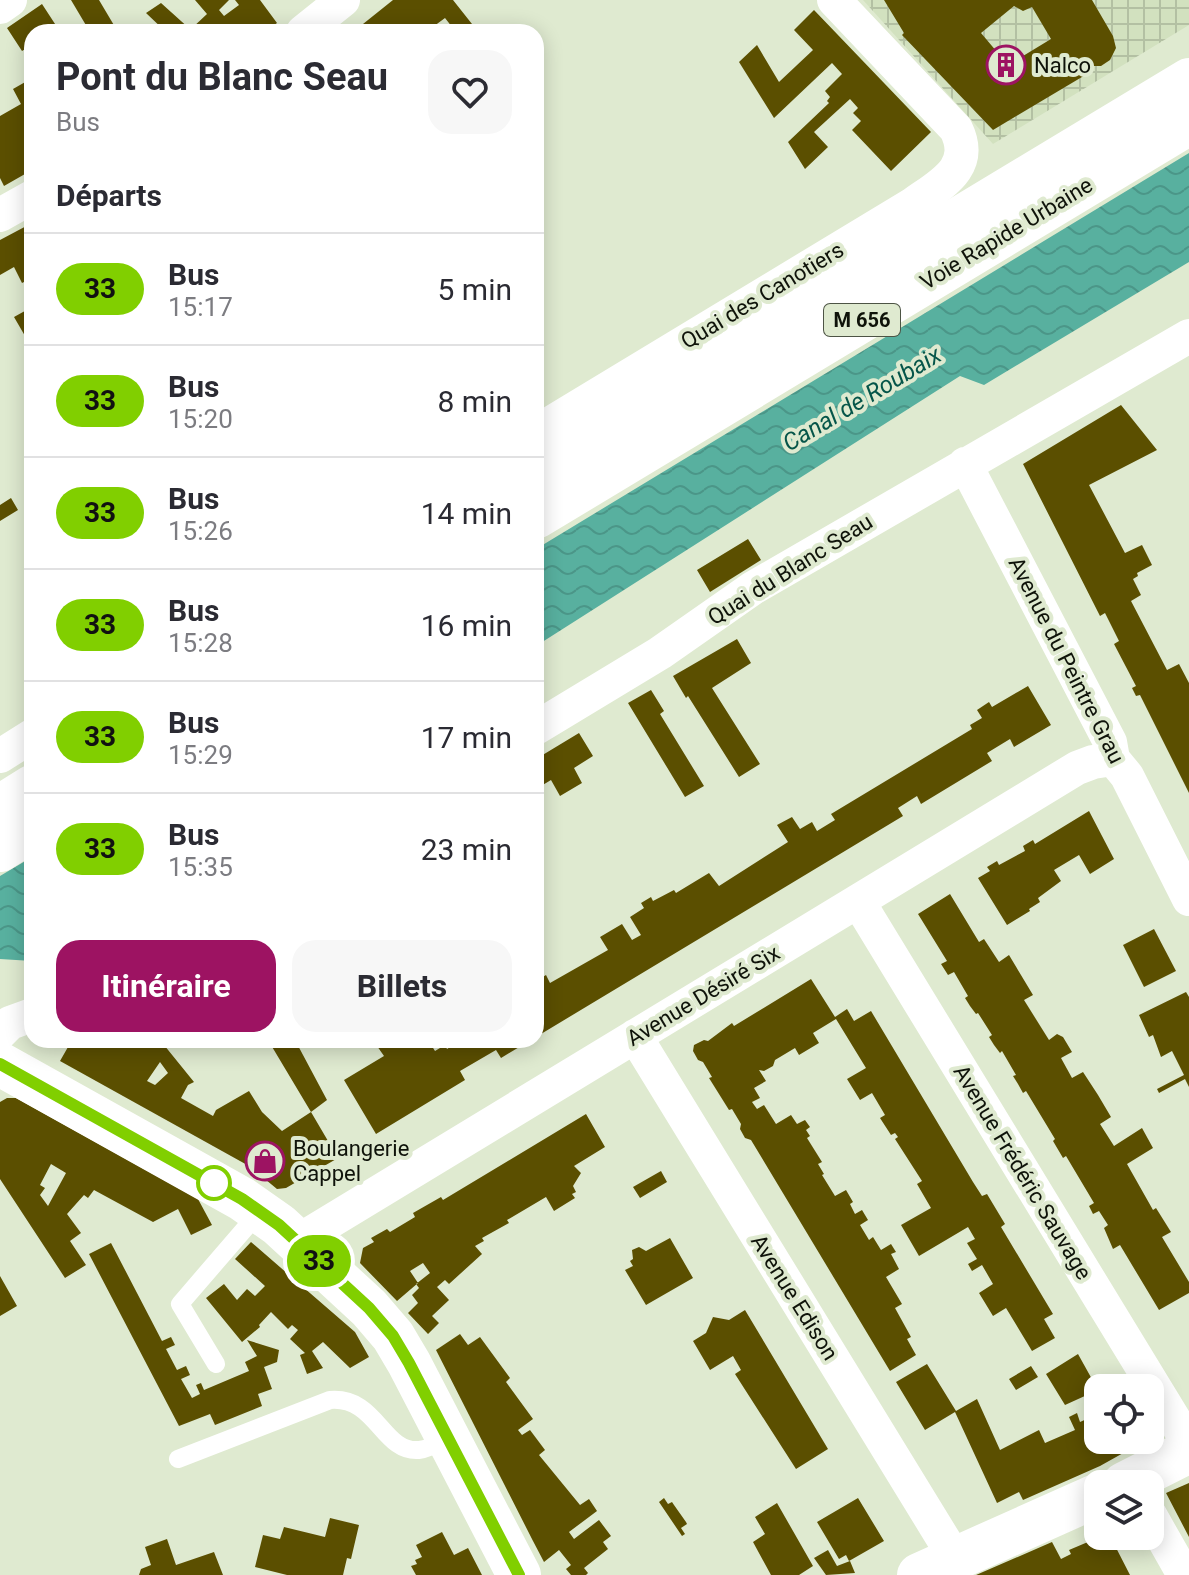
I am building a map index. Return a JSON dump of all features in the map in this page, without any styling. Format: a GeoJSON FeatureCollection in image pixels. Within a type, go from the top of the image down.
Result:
{"type":"FeatureCollection","features":[{"type":"Feature","properties":{"kind":"main road","name":"Voie Rapide Urbaine"},"geometry":{"type":"LineString","coordinates":[[544,469],[1189,80]]}},
{"type":"Feature","properties":{"kind":"main road","name":"Voie Rapide Urbaine"},"geometry":{"type":"LineString","coordinates":[[544,512],[1189,123]]}},
{"type":"Feature","properties":{"kind":"main road"},"geometry":{"type":"LineString","coordinates":[[0,807],[24,792]]}},
{"type":"Feature","properties":{"kind":"main road"},"geometry":{"type":"LineString","coordinates":[[0,850],[24,835]]}},
{"type":"Feature","properties":{"kind":"main road"},"geometry":{"type":"LineString","coordinates":[[0,1064],[260,1211],[298,1241],[369,1308],[393,1336],[519,1575]]}},
{"type":"Feature","properties":{"kind":"main road"},"geometry":{"type":"LineString","coordinates":[[1160,1470],[1189,1451]]}},
{"type":"Feature","properties":{"kind":"main road"},"geometry":{"type":"LineString","coordinates":[[937,1567],[1084,1509]]}},
{"type":"Feature","properties":{"kind":"street"},"geometry":{"type":"LineString","coordinates":[[0,7],[10,0]]}},
{"type":"Feature","properties":{"kind":"street"},"geometry":{"type":"LineString","coordinates":[[313,24],[343,0]]}},
{"type":"Feature","properties":{"kind":"street","name":"Quai des Canotiers"},"geometry":{"type":"LineString","coordinates":[[544,427],[913,204],[956,170],[961,160],[961,139],[945,116],[834,0]]}},
{"type":"Feature","properties":{"kind":"street"},"geometry":{"type":"LineString","coordinates":[[0,215],[24,202]]}},
{"type":"Feature","properties":{"kind":"street","name":"Quai du Blanc Seau"},"geometry":{"type":"LineString","coordinates":[[544,723],[660,653],[753,588],[1189,336]]}},
{"type":"Feature","properties":{"kind":"street","name":"Avenue du Peintre Grau"},"geometry":{"type":"LineString","coordinates":[[965,464],[1110,742],[1113,759],[1127,776],[1189,899]]}},
{"type":"Feature","properties":{"kind":"street"},"geometry":{"type":"LineString","coordinates":[[0,756],[24,741]]}},
{"type":"Feature","properties":{"kind":"street","name":"Avenue Désiré Six"},"geometry":{"type":"LineString","coordinates":[[298,1241],[1077,768],[1113,759]]}},
{"type":"Feature","properties":{"kind":"street","name":"Avenue Frédéric Sauvage"},"geometry":{"type":"LineString","coordinates":[[858,901],[1189,1444]]}},
{"type":"Feature","properties":{"kind":"street"},"geometry":{"type":"LineString","coordinates":[[0,1033],[10,1023],[24,1018]]}},
{"type":"Feature","properties":{"kind":"street","name":"Avenue Edison"},"geometry":{"type":"LineString","coordinates":[[635,1036],[937,1567]]}},
{"type":"Feature","properties":{"kind":"street"},"geometry":{"type":"LineString","coordinates":[[1164,1546],[1184,1575]]}},
{"type":"Feature","properties":{"kind":"lane"},"geometry":{"type":"LineString","coordinates":[[216,1364],[180,1304],[260,1211]]}},
{"type":"Feature","properties":{"kind":"lane"},"geometry":{"type":"LineString","coordinates":[[178,1459],[330,1400],[347,1400],[356,1404],[405,1448],[421,1450],[448,1438]]}},
{"type":"Feature","properties":{"kind":"shaded area","name":"Nalco"},"geometry":{"type":"Polygon","coordinates":[[[863,0],[1189,0],[1189,25],[993,144],[863,0]]]}},
{"type":"Feature","properties":{"kind":"water","name":"Canal de Roubaix"},"geometry":{"type":"Polygon","coordinates":[[[1189,153],[1189,262],[984,385],[960,376],[544,641],[544,544],[1189,153]]]}},
{"type":"Feature","properties":{"kind":"water"},"geometry":{"type":"Polygon","coordinates":[[[24,862],[24,960],[0,959],[0,876],[24,862]]]}},
{"type":"Feature","properties":{"kind":"building"},"geometry":{"type":"Polygon","coordinates":[[[71,0],[99,0],[113,24],[85,24],[71,0]]]}},
{"type":"Feature","properties":{"kind":"building"},"geometry":{"type":"Polygon","coordinates":[[[195,0],[229,0],[219,10],[224,16],[239,5],[235,0],[260,0],[277,23],[196,24],[207,14],[195,0]]]}},
{"type":"Feature","properties":{"kind":"building"},"geometry":{"type":"Polygon","coordinates":[[[393,0],[453,0],[472,24],[450,24],[445,18],[437,24],[363,24],[393,0]]]}},
{"type":"Feature","properties":{"kind":"building","name":"Nalco"},"geometry":{"type":"Polygon","coordinates":[[[884,0],[1092,0],[1113,36],[1116,48],[1110,60],[1101,66],[1088,66],[1078,59],[1087,74],[993,130],[902,35],[904,33],[884,0]],[[1014,6],[981,33],[1008,65],[1051,39],[1032,7],[1023,11],[1014,6]]]}},
{"type":"Feature","properties":{"kind":"building"},"geometry":{"type":"Polygon","coordinates":[[[161,3],[184,24],[158,24],[146,13],[161,3]]]}},
{"type":"Feature","properties":{"kind":"building"},"geometry":{"type":"Polygon","coordinates":[[[42,4],[55,24],[24,24],[22,51],[7,28],[42,4]]]}},
{"type":"Feature","properties":{"kind":"building"},"geometry":{"type":"Polygon","coordinates":[[[814,10],[931,132],[891,171],[852,130],[861,121],[853,113],[858,108],[850,99],[814,132],[828,147],[805,169],[788,142],[829,103],[830,97],[825,91],[842,74],[832,63],[774,118],[739,62],[757,45],[779,82],[813,50],[794,30],[814,10]]]}},
{"type":"Feature","properties":{"kind":"building"},"geometry":{"type":"Polygon","coordinates":[[[24,83],[24,175],[4,186],[0,178],[0,116],[21,104],[13,89],[24,83]]]}},
{"type":"Feature","properties":{"kind":"building"},"geometry":{"type":"Polygon","coordinates":[[[24,227],[24,282],[14,267],[0,275],[0,240],[24,227]]]}},
{"type":"Feature","properties":{"kind":"building"},"geometry":{"type":"Polygon","coordinates":[[[24,311],[24,334],[14,317],[24,311]]]}},
{"type":"Feature","properties":{"kind":"building"},"geometry":{"type":"Polygon","coordinates":[[[1121,405],[1157,450],[1089,485],[1125,553],[1142,545],[1152,565],[1137,573],[1138,576],[1133,579],[1141,595],[1131,601],[1167,670],[1179,664],[1189,683],[1189,793],[1140,695],[1136,696],[1132,688],[1136,686],[1114,644],[1119,641],[1105,613],[1100,616],[1023,464],[1121,405]]]}},
{"type":"Feature","properties":{"kind":"building"},"geometry":{"type":"Polygon","coordinates":[[[11,498],[18,510],[0,521],[0,505],[11,498]]]}},
{"type":"Feature","properties":{"kind":"building"},"geometry":{"type":"Polygon","coordinates":[[[748,539],[761,560],[710,592],[697,570],[748,539]]]}},
{"type":"Feature","properties":{"kind":"building"},"geometry":{"type":"Polygon","coordinates":[[[737,639],[751,663],[712,688],[760,764],[739,777],[673,676],[737,639]]]}},
{"type":"Feature","properties":{"kind":"building"},"geometry":{"type":"Polygon","coordinates":[[[1028,686],[1051,725],[1014,747],[1010,739],[987,753],[992,761],[921,804],[917,796],[898,808],[903,816],[544,1032],[544,976],[550,983],[608,950],[600,937],[622,924],[632,940],[641,935],[630,917],[644,908],[641,903],[651,897],[653,901],[674,890],[676,893],[709,873],[719,886],[788,842],[777,825],[792,817],[800,829],[812,822],[817,831],[835,820],[831,814],[972,729],[970,725],[982,718],[977,710],[989,702],[992,707],[1028,686]]]}},
{"type":"Feature","properties":{"kind":"building"},"geometry":{"type":"Polygon","coordinates":[[[651,690],[664,711],[660,714],[704,786],[685,797],[628,703],[651,690]]]}},
{"type":"Feature","properties":{"kind":"building"},"geometry":{"type":"Polygon","coordinates":[[[579,733],[593,756],[574,768],[582,783],[560,796],[551,780],[544,784],[544,754],[579,733]]]}},
{"type":"Feature","properties":{"kind":"building"},"geometry":{"type":"Polygon","coordinates":[[[1089,811],[1114,859],[1090,874],[1079,855],[1054,870],[1061,881],[1038,898],[1040,902],[1030,911],[1007,925],[978,878],[990,871],[987,867],[997,861],[999,865],[1025,851],[1023,846],[1033,840],[1035,844],[1089,811]]]}},
{"type":"Feature","properties":{"kind":"building"},"geometry":{"type":"Polygon","coordinates":[[[950,894],[979,942],[984,939],[999,962],[1009,955],[1033,995],[1024,1000],[1049,1040],[1057,1034],[1063,1037],[1072,1052],[1061,1058],[1072,1078],[1083,1072],[1098,1095],[1111,1117],[1100,1124],[1114,1146],[1142,1128],[1153,1148],[1127,1164],[1153,1210],[1156,1208],[1171,1232],[1162,1237],[1189,1282],[1189,1293],[1159,1310],[1120,1245],[1113,1249],[1104,1228],[1108,1225],[1099,1211],[1093,1214],[1089,1206],[1094,1203],[1066,1156],[1063,1158],[1026,1091],[1023,1093],[1002,1051],[1000,1053],[989,1037],[992,1035],[965,998],[968,996],[954,972],[948,975],[941,964],[947,961],[918,914],[950,894]]]}},
{"type":"Feature","properties":{"kind":"building"},"geometry":{"type":"Polygon","coordinates":[[[1154,929],[1176,971],[1144,987],[1123,945],[1154,929]]]}},
{"type":"Feature","properties":{"kind":"building"},"geometry":{"type":"Polygon","coordinates":[[[811,979],[835,1017],[847,1009],[854,1021],[871,1011],[973,1182],[982,1196],[987,1194],[1005,1224],[1001,1227],[1053,1314],[1044,1319],[1055,1338],[1032,1351],[1006,1308],[993,1316],[979,1293],[993,1284],[982,1265],[972,1271],[968,1264],[977,1259],[967,1243],[975,1239],[968,1227],[919,1256],[901,1225],[931,1208],[917,1184],[922,1181],[895,1139],[898,1137],[895,1133],[891,1135],[880,1118],[885,1115],[872,1093],[860,1100],[847,1079],[866,1068],[836,1019],[813,1033],[819,1043],[799,1055],[795,1048],[775,1060],[773,1066],[759,1070],[766,1081],[754,1088],[760,1098],[752,1102],[757,1109],[764,1105],[776,1124],[791,1115],[797,1124],[805,1120],[810,1127],[806,1130],[810,1136],[807,1138],[822,1162],[818,1164],[822,1175],[835,1196],[846,1190],[855,1214],[862,1210],[868,1220],[860,1225],[869,1240],[873,1237],[881,1250],[891,1244],[896,1252],[891,1254],[899,1269],[886,1277],[902,1304],[895,1308],[911,1337],[907,1339],[916,1355],[890,1371],[751,1140],[745,1138],[732,1109],[729,1110],[703,1062],[693,1051],[694,1045],[708,1041],[732,1023],[734,1026],[811,979]]]}},
{"type":"Feature","properties":{"kind":"building"},"geometry":{"type":"Polygon","coordinates":[[[1186,992],[1189,997],[1189,1087],[1185,1079],[1159,1093],[1157,1089],[1184,1075],[1172,1051],[1161,1057],[1153,1035],[1149,1037],[1139,1015],[1186,992]]]}},
{"type":"Feature","properties":{"kind":"building"},"geometry":{"type":"Polygon","coordinates":[[[67,1048],[166,1048],[194,1082],[188,1085],[181,1098],[213,1116],[216,1110],[249,1091],[262,1112],[282,1131],[311,1112],[338,1158],[286,1188],[277,1189],[249,1166],[60,1061],[67,1048]],[[160,1062],[147,1081],[155,1085],[168,1073],[160,1062]]]}},
{"type":"Feature","properties":{"kind":"building"},"geometry":{"type":"Polygon","coordinates":[[[273,1048],[299,1048],[327,1100],[311,1112],[273,1048]]]}},
{"type":"Feature","properties":{"kind":"building"},"geometry":{"type":"Polygon","coordinates":[[[378,1048],[433,1048],[435,1051],[440,1048],[518,1048],[501,1058],[496,1050],[460,1071],[465,1080],[376,1134],[344,1080],[384,1056],[378,1048]]]}},
{"type":"Feature","properties":{"kind":"building"},"geometry":{"type":"Polygon","coordinates":[[[16,1098],[198,1199],[212,1225],[191,1235],[178,1209],[153,1222],[94,1190],[88,1198],[84,1195],[67,1214],[81,1233],[70,1241],[86,1265],[65,1278],[0,1179],[0,1102],[16,1098]],[[51,1164],[40,1185],[45,1188],[40,1195],[48,1206],[66,1173],[51,1164]]]}},
{"type":"Feature","properties":{"kind":"building"},"geometry":{"type":"Polygon","coordinates":[[[586,1114],[605,1147],[574,1166],[581,1173],[573,1186],[575,1198],[554,1211],[546,1197],[482,1238],[484,1241],[475,1246],[482,1254],[449,1284],[445,1280],[437,1287],[449,1300],[432,1316],[439,1323],[428,1334],[408,1313],[418,1303],[412,1295],[419,1288],[416,1284],[397,1301],[360,1263],[363,1248],[374,1242],[371,1238],[387,1229],[390,1232],[415,1217],[413,1213],[441,1197],[443,1200],[586,1114]],[[423,1263],[410,1271],[418,1283],[430,1273],[423,1263]]]}},
{"type":"Feature","properties":{"kind":"building"},"geometry":{"type":"Polygon","coordinates":[[[661,1171],[667,1182],[640,1198],[633,1187],[661,1171]]]}},
{"type":"Feature","properties":{"kind":"building"},"geometry":{"type":"Polygon","coordinates":[[[670,1238],[693,1278],[646,1305],[625,1270],[633,1266],[630,1261],[633,1259],[632,1250],[639,1247],[646,1251],[670,1238]]]}},
{"type":"Feature","properties":{"kind":"building"},"geometry":{"type":"Polygon","coordinates":[[[251,1242],[355,1332],[369,1357],[350,1368],[323,1342],[312,1351],[323,1368],[307,1374],[300,1355],[305,1353],[290,1339],[298,1330],[292,1325],[288,1329],[271,1312],[260,1327],[242,1342],[206,1298],[224,1284],[237,1300],[247,1289],[255,1296],[265,1286],[235,1259],[251,1242]]]}},
{"type":"Feature","properties":{"kind":"building"},"geometry":{"type":"Polygon","coordinates":[[[111,1243],[162,1341],[171,1337],[175,1345],[166,1349],[177,1370],[186,1366],[190,1375],[181,1379],[192,1398],[200,1394],[196,1385],[201,1383],[204,1390],[249,1371],[245,1362],[257,1356],[247,1340],[279,1350],[277,1362],[264,1367],[272,1389],[258,1394],[262,1406],[215,1425],[210,1414],[179,1426],[89,1254],[111,1243]]]}},
{"type":"Feature","properties":{"kind":"building"},"geometry":{"type":"Polygon","coordinates":[[[0,1276],[17,1306],[0,1316],[0,1276]]]}},
{"type":"Feature","properties":{"kind":"building"},"geometry":{"type":"Polygon","coordinates":[[[745,1310],[828,1449],[796,1469],[735,1374],[741,1370],[733,1356],[710,1370],[693,1341],[706,1333],[713,1317],[729,1320],[745,1310]]]}},
{"type":"Feature","properties":{"kind":"building"},"geometry":{"type":"Polygon","coordinates":[[[460,1334],[468,1345],[480,1337],[510,1378],[506,1382],[533,1419],[518,1430],[522,1435],[530,1430],[545,1450],[539,1455],[580,1505],[589,1499],[597,1511],[569,1532],[574,1539],[599,1520],[611,1536],[603,1542],[608,1549],[584,1568],[588,1573],[586,1575],[571,1575],[566,1569],[571,1565],[559,1550],[544,1562],[533,1541],[436,1350],[460,1334]]]}},
{"type":"Feature","properties":{"kind":"building"},"geometry":{"type":"Polygon","coordinates":[[[1078,1354],[1089,1374],[1084,1374],[1084,1396],[1065,1405],[1046,1374],[1078,1354]]]}},
{"type":"Feature","properties":{"kind":"building"},"geometry":{"type":"Polygon","coordinates":[[[927,1364],[956,1411],[977,1399],[1000,1450],[1039,1430],[1045,1443],[1075,1430],[1069,1417],[1077,1413],[1080,1422],[1084,1420],[1084,1454],[1121,1454],[1023,1500],[1019,1492],[997,1503],[955,1412],[925,1430],[896,1382],[927,1364]]]}},
{"type":"Feature","properties":{"kind":"building"},"geometry":{"type":"Polygon","coordinates":[[[1031,1366],[1038,1377],[1016,1390],[1009,1379],[1031,1366]]]}},
{"type":"Feature","properties":{"kind":"building"},"geometry":{"type":"Polygon","coordinates":[[[1189,1483],[1189,1537],[1166,1493],[1189,1483]]]}},
{"type":"Feature","properties":{"kind":"building"},"geometry":{"type":"Polygon","coordinates":[[[664,1498],[668,1504],[672,1502],[687,1524],[681,1528],[685,1534],[682,1536],[659,1502],[664,1498]]]}},
{"type":"Feature","properties":{"kind":"building"},"geometry":{"type":"Polygon","coordinates":[[[858,1498],[884,1541],[849,1561],[846,1555],[839,1559],[817,1522],[858,1498]]]}},
{"type":"Feature","properties":{"kind":"building"},"geometry":{"type":"Polygon","coordinates":[[[777,1503],[813,1566],[799,1575],[771,1575],[753,1542],[765,1534],[755,1517],[777,1503]]]}},
{"type":"Feature","properties":{"kind":"building"},"geometry":{"type":"Polygon","coordinates":[[[330,1518],[359,1525],[351,1559],[347,1558],[343,1575],[287,1575],[255,1567],[263,1535],[280,1539],[284,1527],[325,1537],[330,1518]]]}},
{"type":"Feature","properties":{"kind":"building"},"geometry":{"type":"Polygon","coordinates":[[[442,1532],[454,1555],[468,1548],[482,1575],[416,1575],[411,1566],[422,1557],[416,1545],[442,1532]]]}},
{"type":"Feature","properties":{"kind":"building"},"geometry":{"type":"Polygon","coordinates":[[[167,1539],[176,1565],[214,1552],[223,1575],[139,1575],[141,1569],[151,1565],[145,1547],[167,1539]]]}},
{"type":"Feature","properties":{"kind":"building"},"geometry":{"type":"Polygon","coordinates":[[[1052,1542],[1061,1559],[1071,1554],[1069,1550],[1084,1544],[1084,1550],[1117,1550],[1130,1575],[976,1575],[1052,1542]]]}},
{"type":"Feature","properties":{"kind":"building"},"geometry":{"type":"Polygon","coordinates":[[[828,1550],[837,1566],[850,1561],[855,1573],[826,1575],[814,1558],[828,1550]]]}},
{"type":"Feature","properties":{"kind":"bus line","name":"33"},"geometry":{"type":"LineString","coordinates":[[0,1064],[242,1199],[298,1241],[369,1308],[393,1336],[409,1363],[519,1575]]}},
{"type":"Feature","properties":{"kind":"place","name":"Nalco"},"geometry":{"type":"Point","coordinates":[1006,65]}},
{"type":"Feature","properties":{"kind":"place","name":"Boulangerie Cappel"},"geometry":{"type":"Point","coordinates":[265,1161]}}]}
